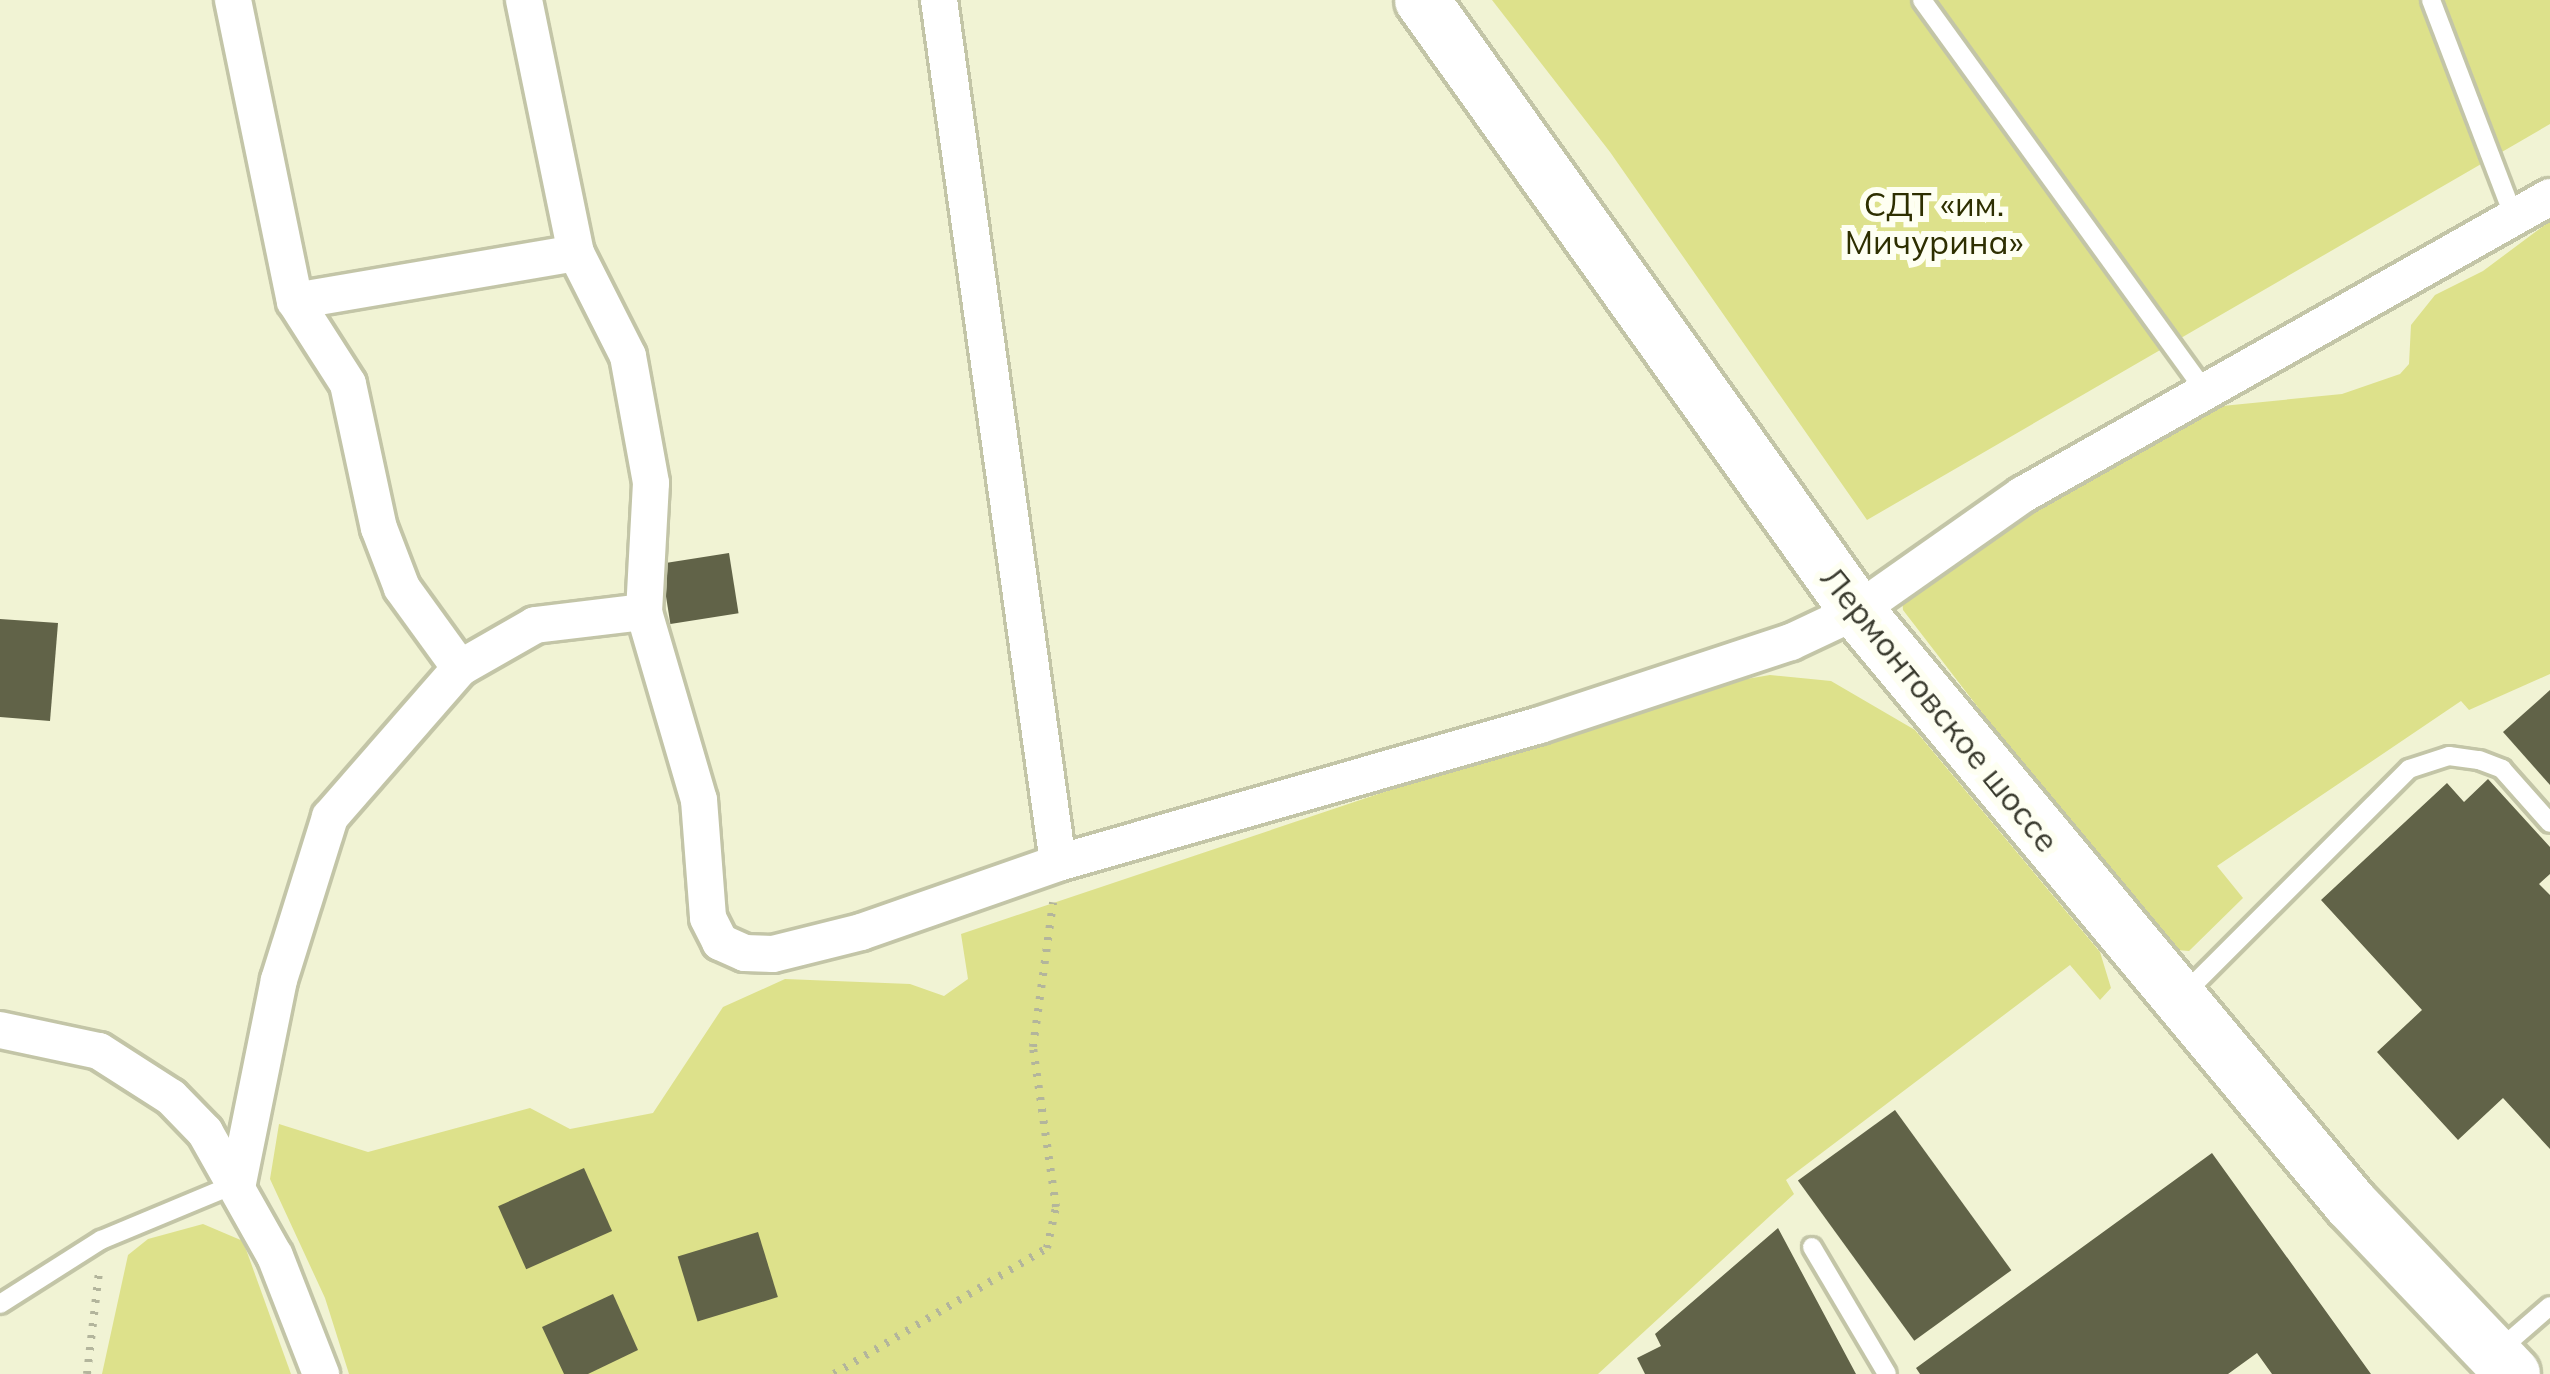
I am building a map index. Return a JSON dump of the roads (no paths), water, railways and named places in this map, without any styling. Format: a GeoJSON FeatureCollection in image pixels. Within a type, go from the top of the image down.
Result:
{"type":"FeatureCollection","features":[{"type":"Feature","properties":{"kind":"street"},"geometry":{"type":"LineString","coordinates":[[233,0],[295,301],[349,384],[379,528],[402,589],[460,668]]}},
{"type":"Feature","properties":{"kind":"street"},"geometry":{"type":"LineString","coordinates":[[524,0],[576,253],[628,356],[651,483],[644,612],[699,800],[708,918],[719,943],[773,954],[1058,863],[1540,724],[1791,643],[1856,611],[1946,542],[2550,197]]}},
{"type":"Feature","properties":{"kind":"street"},"geometry":{"type":"LineString","coordinates":[[940,0],[1058,863]]}},
{"type":"Feature","properties":{"kind":"street","name":"Лермонтовское шоссе"},"geometry":{"type":"LineString","coordinates":[[1422,0],[1856,611],[2351,1204],[2503,1364]]}},
{"type":"Feature","properties":{"kind":"street"},"geometry":{"type":"LineString","coordinates":[[295,301],[576,253]]}},
{"type":"Feature","properties":{"kind":"street"},"geometry":{"type":"LineString","coordinates":[[238,1183],[279,980],[330,817],[460,668],[535,625],[644,612]]}},
{"type":"Feature","properties":{"kind":"street"},"geometry":{"type":"LineString","coordinates":[[0,1030],[99,1051],[136,1071],[205,1132],[238,1183],[321,1374]]}},
{"type":"Feature","properties":{"kind":"lane"},"geometry":{"type":"LineString","coordinates":[[1922,0],[2206,393]]}},
{"type":"Feature","properties":{"kind":"lane"},"geometry":{"type":"LineString","coordinates":[[2431,0],[2513,217]]}},
{"type":"Feature","properties":{"kind":"lane"},"geometry":{"type":"LineString","coordinates":[[2178,1000],[2410,769],[2449,756],[2479,760],[2501,769],[2550,823]]}},
{"type":"Feature","properties":{"kind":"lane"},"geometry":{"type":"LineString","coordinates":[[0,1304],[101,1240],[238,1183]]}},
{"type":"Feature","properties":{"kind":"lane"},"geometry":{"type":"LineString","coordinates":[[1812,1246],[1887,1374]]}},
{"type":"Feature","properties":{"kind":"lane"},"geometry":{"type":"LineString","coordinates":[[2503,1364],[2550,1306]]}},
{"type":"Feature","properties":{"kind":"park label","name":"СДТ «им. Мичурина»"},"geometry":{"type":"Point","coordinates":[1934,223]}}]}
